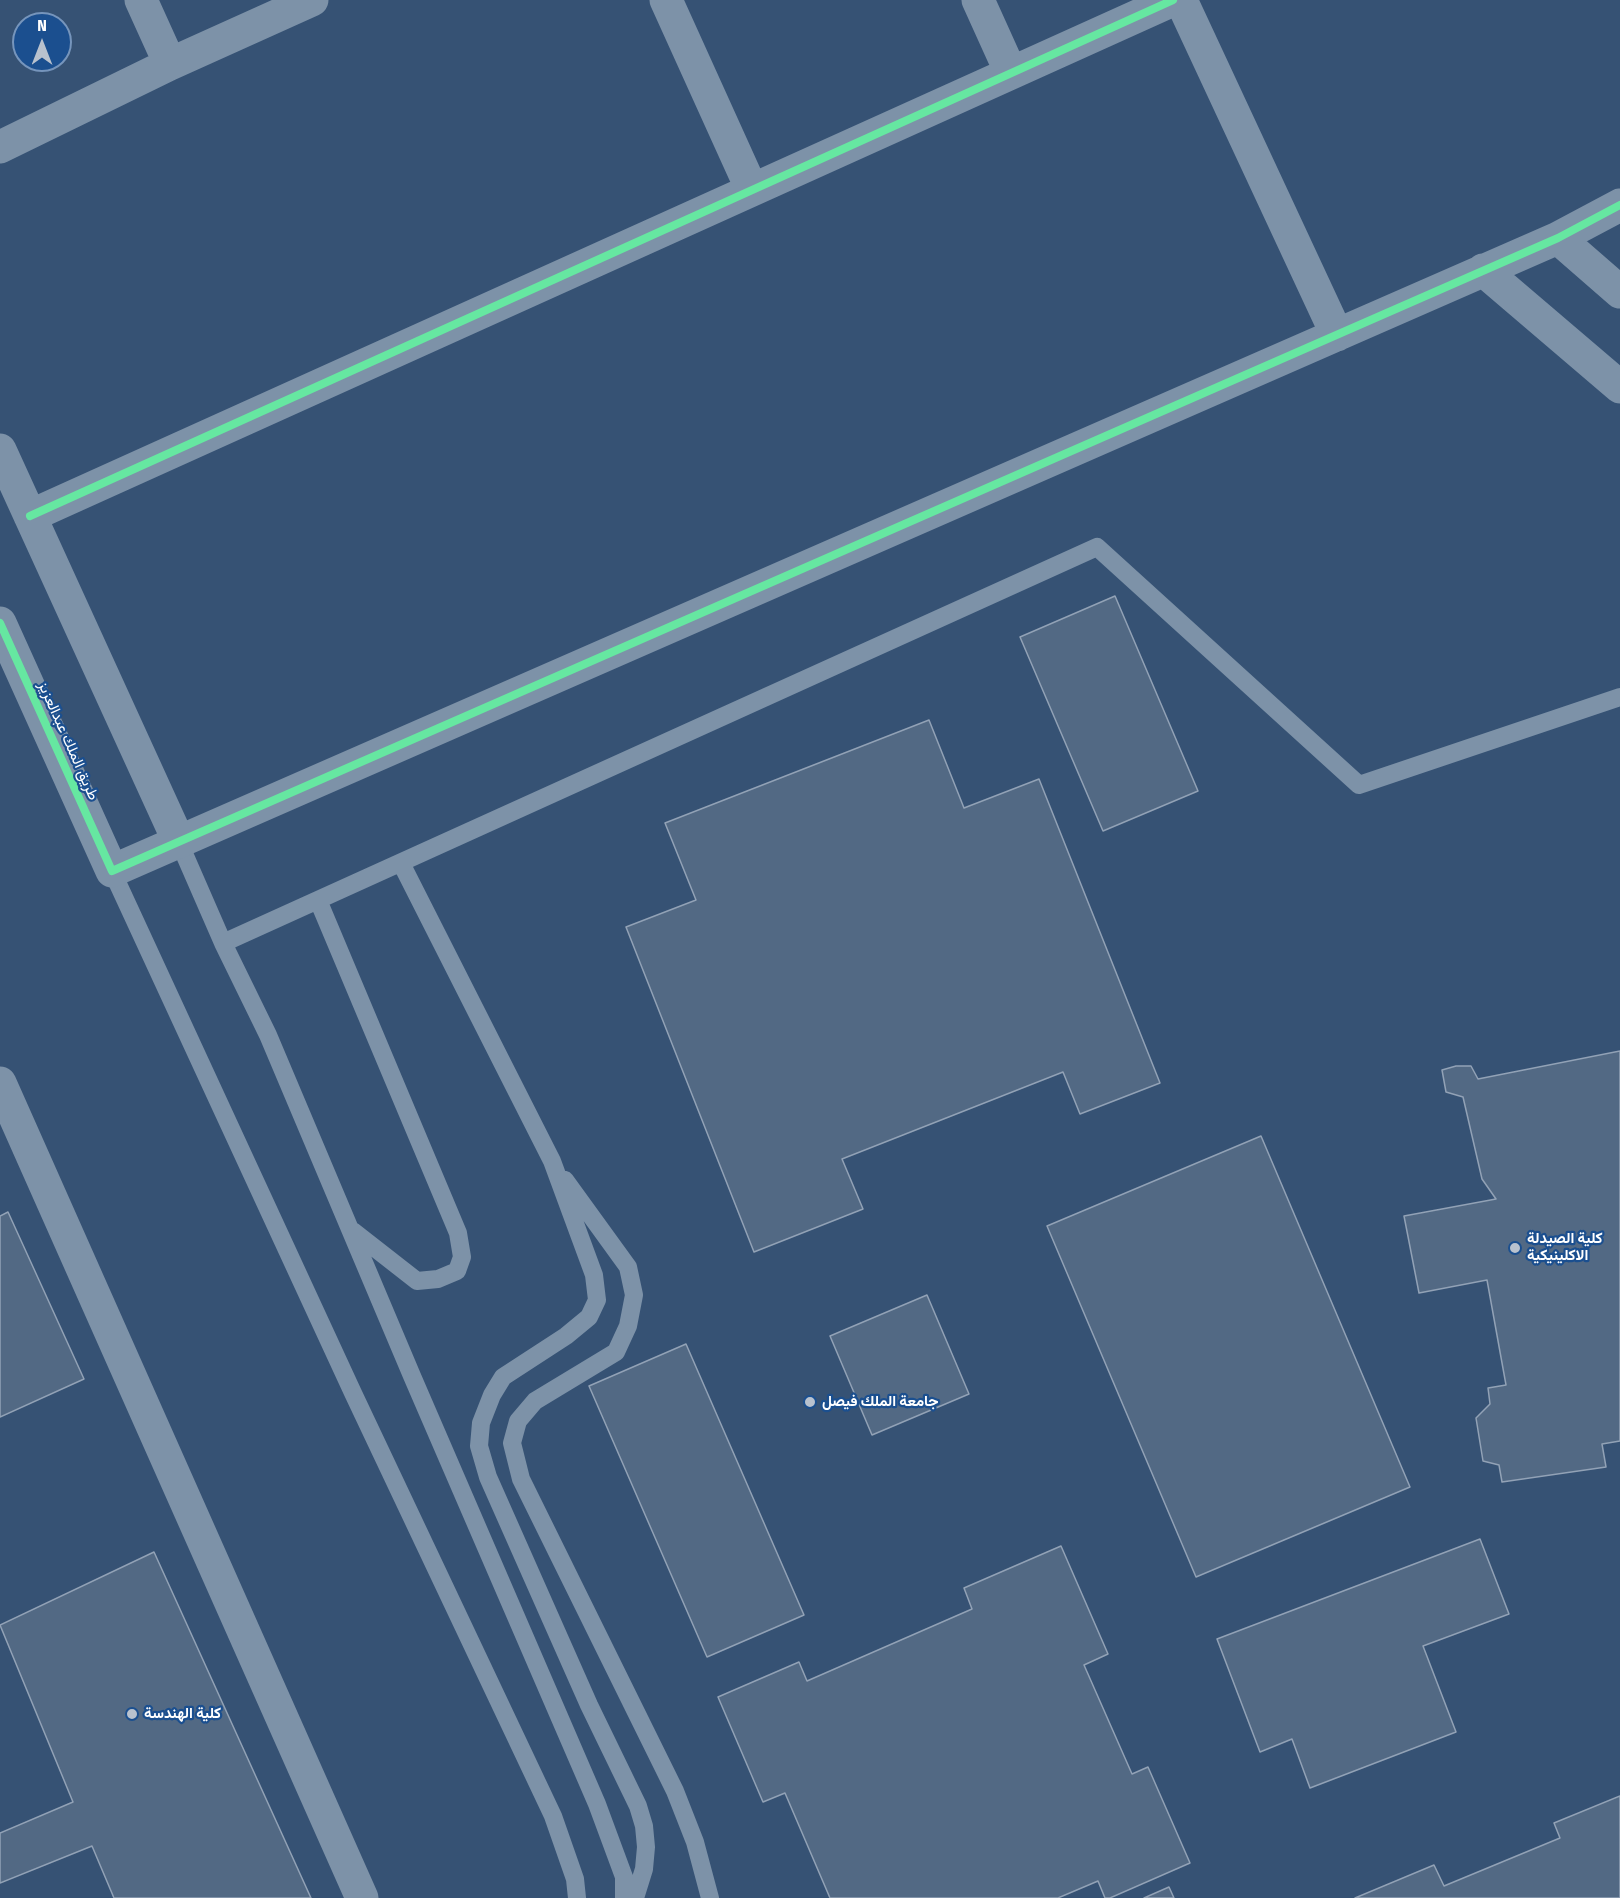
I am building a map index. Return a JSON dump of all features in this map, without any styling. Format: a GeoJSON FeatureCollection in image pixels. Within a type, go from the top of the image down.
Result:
{"type":"FeatureCollection","features":[{"type":"Feature","properties":{"kind":"street"},"geometry":{"type":"LineString","coordinates":[[141,0],[170,64]]}},
{"type":"Feature","properties":{"kind":"street"},"geometry":{"type":"LineString","coordinates":[[0,147],[170,64],[312,0]]}},
{"type":"Feature","properties":{"kind":"street"},"geometry":{"type":"LineString","coordinates":[[666,0],[752,190]]}},
{"type":"Feature","properties":{"kind":"street"},"geometry":{"type":"LineString","coordinates":[[978,0],[1011,73]]}},
{"type":"Feature","properties":{"kind":"street"},"geometry":{"type":"LineString","coordinates":[[30,516],[1173,0]]}},
{"type":"Feature","properties":{"kind":"street"},"geometry":{"type":"LineString","coordinates":[[1181,0],[1337,335]]}},
{"type":"Feature","properties":{"kind":"street"},"geometry":{"type":"LineString","coordinates":[[112,871],[1558,238],[1620,205]]}},
{"type":"Feature","properties":{"kind":"street"},"geometry":{"type":"LineString","coordinates":[[1558,238],[1620,292]]}},
{"type":"Feature","properties":{"kind":"street"},"geometry":{"type":"LineString","coordinates":[[1484,270],[1620,387]]}},
{"type":"Feature","properties":{"kind":"street"},"geometry":{"type":"LineString","coordinates":[[0,450],[179,842]]}},
{"type":"Feature","properties":{"kind":"street","name":"طريق الملك عبدالعزيز"},"geometry":{"type":"LineString","coordinates":[[0,623],[112,871]]}},
{"type":"Feature","properties":{"kind":"street"},"geometry":{"type":"LineString","coordinates":[[0,1083],[362,1898]]}},
{"type":"Feature","properties":{"kind":"lane"},"geometry":{"type":"LineString","coordinates":[[223,943],[1097,547],[1359,785],[1620,697]]}},
{"type":"Feature","properties":{"kind":"lane"},"geometry":{"type":"LineString","coordinates":[[179,842],[223,943],[267,1035],[597,1804],[624,1877],[624,1898]]}},
{"type":"Feature","properties":{"kind":"lane"},"geometry":{"type":"LineString","coordinates":[[400,862],[552,1161],[594,1275],[597,1300],[589,1317],[503,1377],[492,1395],[480,1424],[479,1446],[493,1488],[589,1705],[638,1806],[644,1826],[646,1847],[644,1869],[635,1898]]}},
{"type":"Feature","properties":{"kind":"lane"},"geometry":{"type":"LineString","coordinates":[[112,871],[358,1404],[553,1816],[575,1879],[577,1898]]}},
{"type":"Feature","properties":{"kind":"lane"},"geometry":{"type":"LineString","coordinates":[[318,900],[458,1233],[462,1257],[457,1271],[438,1279],[417,1281],[350,1229]]}},
{"type":"Feature","properties":{"kind":"lane"},"geometry":{"type":"LineString","coordinates":[[552,1161],[628,1267],[634,1295],[628,1326],[616,1352],[535,1401],[518,1420],[512,1443],[521,1479],[675,1791],[695,1842],[710,1898]]}},
{"type":"Feature","properties":{"kind":"building"},"geometry":{"type":"Polygon","coordinates":[[[1115,596],[1198,791],[1103,831],[1020,637],[1115,596]]]}},
{"type":"Feature","properties":{"kind":"building"},"geometry":{"type":"Polygon","coordinates":[[[929,720],[964,808],[1039,779],[1160,1083],[1080,1114],[1063,1072],[842,1159],[863,1209],[754,1252],[626,927],[696,900],[665,823],[929,720]]]}},
{"type":"Feature","properties":{"kind":"building","name":"كلية الصيدلة الاكلينيكية"},"geometry":{"type":"Polygon","coordinates":[[[1620,1051],[1620,1441],[1602,1444],[1606,1467],[1502,1482],[1499,1465],[1483,1461],[1476,1418],[1490,1404],[1488,1388],[1506,1385],[1487,1280],[1419,1293],[1404,1216],[1496,1199],[1482,1179],[1463,1097],[1446,1092],[1442,1070],[1456,1066],[1471,1066],[1478,1079],[1620,1051]]]}},
{"type":"Feature","properties":{"kind":"building"},"geometry":{"type":"Polygon","coordinates":[[[1261,1136],[1410,1487],[1196,1577],[1047,1226],[1261,1136]]]}},
{"type":"Feature","properties":{"kind":"building"},"geometry":{"type":"Polygon","coordinates":[[[8,1212],[84,1379],[0,1417],[0,1216],[8,1212]]]}},
{"type":"Feature","properties":{"kind":"building"},"geometry":{"type":"Polygon","coordinates":[[[927,1295],[969,1394],[872,1435],[830,1336],[927,1295]]]}},
{"type":"Feature","properties":{"kind":"building"},"geometry":{"type":"Polygon","coordinates":[[[686,1344],[804,1615],[707,1657],[589,1386],[686,1344]]]}},
{"type":"Feature","properties":{"kind":"building"},"geometry":{"type":"Polygon","coordinates":[[[1480,1539],[1509,1614],[1423,1646],[1456,1732],[1310,1788],[1292,1739],[1260,1752],[1217,1639],[1480,1539]]]}},
{"type":"Feature","properties":{"kind":"building"},"geometry":{"type":"Polygon","coordinates":[[[1061,1546],[1108,1654],[1084,1665],[1132,1774],[1148,1767],[1190,1863],[1110,1898],[1105,1898],[1098,1881],[1058,1898],[830,1898],[785,1793],[763,1802],[718,1697],[799,1662],[807,1681],[972,1609],[964,1588],[1061,1546]]]}},
{"type":"Feature","properties":{"kind":"building","name":"كلية الهندسة"},"geometry":{"type":"Polygon","coordinates":[[[154,1552],[311,1898],[114,1898],[92,1846],[0,1883],[0,1833],[73,1802],[0,1625],[154,1552]]]}},
{"type":"Feature","properties":{"kind":"building"},"geometry":{"type":"Polygon","coordinates":[[[1620,1796],[1620,1898],[1355,1898],[1434,1865],[1444,1886],[1560,1838],[1554,1823],[1620,1796]]]}},
{"type":"Feature","properties":{"kind":"building"},"geometry":{"type":"Polygon","coordinates":[[[1169,1887],[1174,1898],[1144,1898],[1169,1887]]]}},
{"type":"Feature","properties":{"kind":"cycle path"},"geometry":{"type":"LineString","coordinates":[[30,516],[1173,0]]}},
{"type":"Feature","properties":{"kind":"cycle path"},"geometry":{"type":"LineString","coordinates":[[0,623],[112,871],[1558,238],[1620,205]]}},
{"type":"Feature","properties":{"kind":"place","name":"كلية الصيدلة الاكلينيكية"},"geometry":{"type":"Point","coordinates":[1515,1248]}},
{"type":"Feature","properties":{"kind":"place","name":"جامعة الملك فيصل"},"geometry":{"type":"Point","coordinates":[810,1402]}},
{"type":"Feature","properties":{"kind":"place","name":"كلية الهندسة"},"geometry":{"type":"Point","coordinates":[132,1714]}}]}
